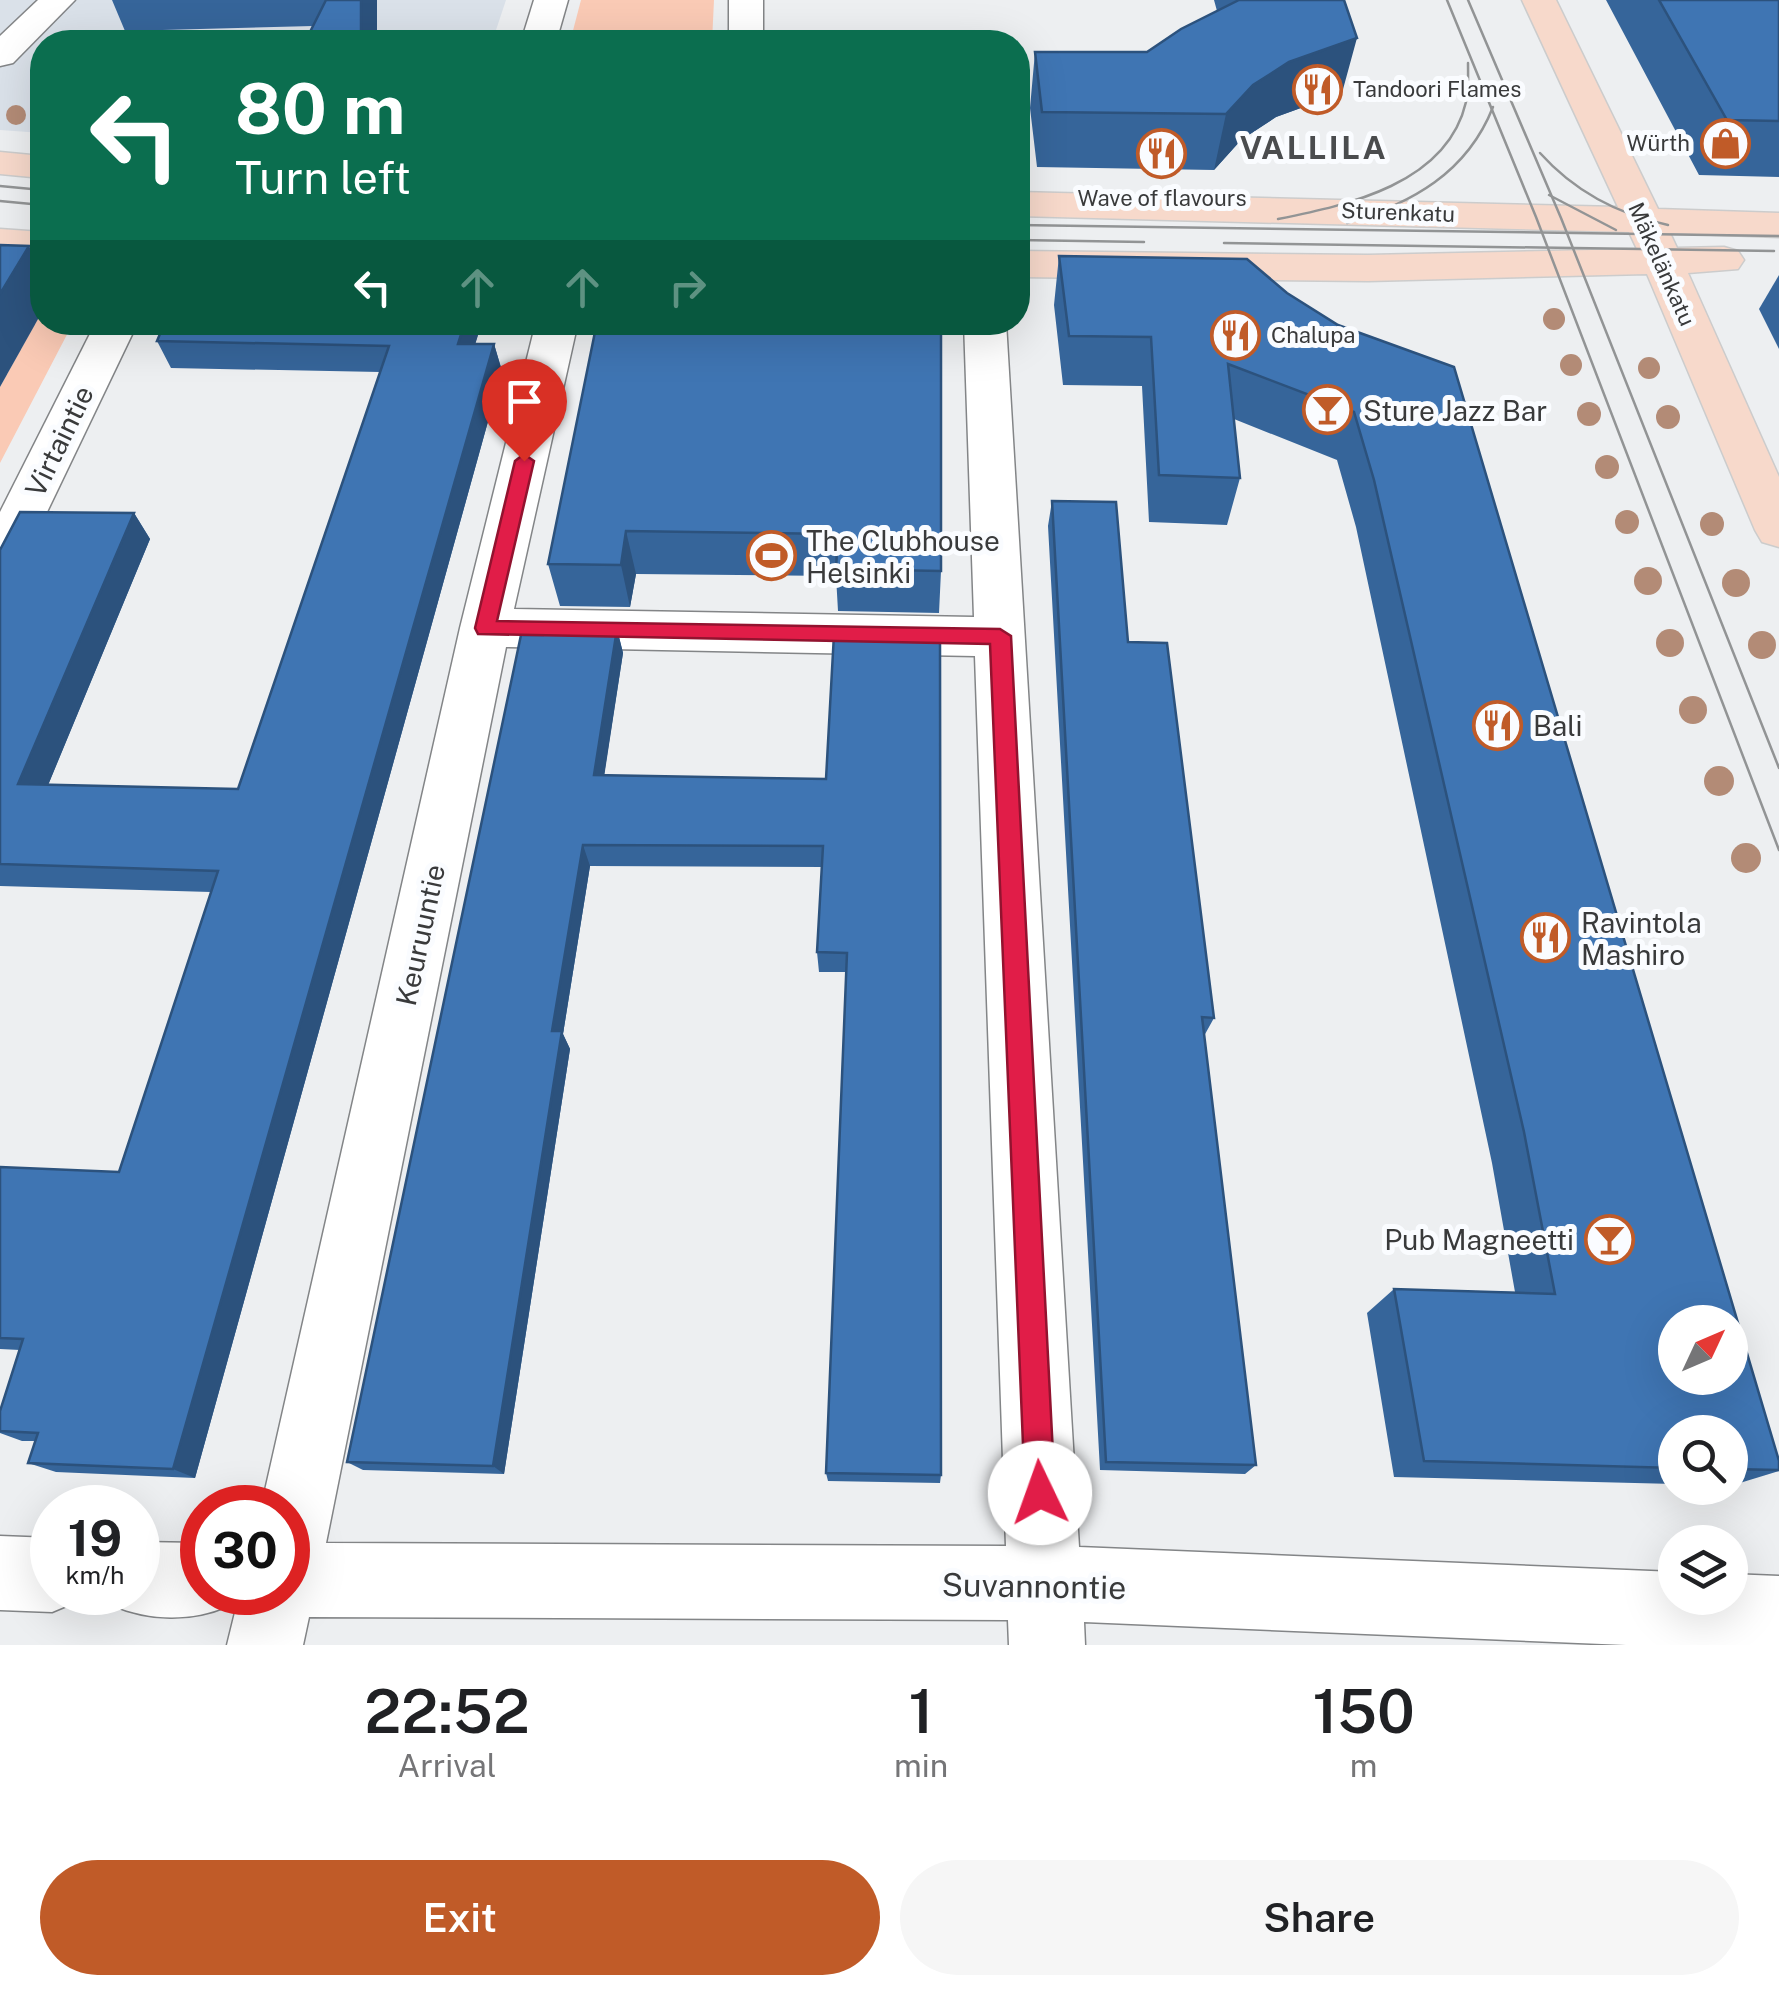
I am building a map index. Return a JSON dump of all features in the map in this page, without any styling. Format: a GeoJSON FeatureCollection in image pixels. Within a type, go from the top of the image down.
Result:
{"type":"FeatureCollection","features":[{"type":"Feature","properties":{"kind":"main road","name":"Mäkelänkatu"},"geometry":{"type":"LineString","coordinates":[[1539,0],[1653,241],[1777,520]]}},
{"type":"Feature","properties":{"kind":"main road"},"geometry":{"type":"LineString","coordinates":[[0,164],[30,166]]}},
{"type":"Feature","properties":{"kind":"main road","name":"Sturenkatu"},"geometry":{"type":"LineString","coordinates":[[1030,204],[1354,210],[1653,241],[1779,260]]}},
{"type":"Feature","properties":{"kind":"main road","name":"Sturenkatu"},"geometry":{"type":"LineString","coordinates":[[1030,264],[1368,268],[1779,225]]}},
{"type":"Feature","properties":{"kind":"main road"},"geometry":{"type":"LineString","coordinates":[[0,241],[30,243]]}},
{"type":"Feature","properties":{"kind":"street"},"geometry":{"type":"LineString","coordinates":[[0,56],[58,0]]}},
{"type":"Feature","properties":{"kind":"street"},"geometry":{"type":"LineString","coordinates":[[542,30],[551,0]]}},
{"type":"Feature","properties":{"kind":"street"},"geometry":{"type":"LineString","coordinates":[[746,0],[746,30]]}},
{"type":"Feature","properties":{"kind":"street","name":"Virtaintie"},"geometry":{"type":"LineString","coordinates":[[0,560],[111,335]]}},
{"type":"Feature","properties":{"kind":"street","name":"Keuruuntie"},"geometry":{"type":"LineString","coordinates":[[301,1485],[485,628],[555,335]]}},
{"type":"Feature","properties":{"kind":"street"},"geometry":{"type":"LineString","coordinates":[[986,335],[1046,1614]]}},
{"type":"Feature","properties":{"kind":"street"},"geometry":{"type":"LineString","coordinates":[[485,628],[1000,636]]}},
{"type":"Feature","properties":{"kind":"street"},"geometry":{"type":"LineString","coordinates":[[0,1573],[30,1574]]}},
{"type":"Feature","properties":{"kind":"street","name":"Suvannontie"},"geometry":{"type":"LineString","coordinates":[[310,1580],[782,1585],[1046,1614],[1779,1614]]}},
{"type":"Feature","properties":{"kind":"street"},"geometry":{"type":"LineString","coordinates":[[265,1645],[272,1615]]}},
{"type":"Feature","properties":{"kind":"shaded area"},"geometry":{"type":"Polygon","coordinates":[[[0,0],[506,0],[496,30],[30,30],[30,132],[0,130],[0,0]]]}},
{"type":"Feature","properties":{"kind":"shaded area"},"geometry":{"type":"Polygon","coordinates":[[[581,0],[714,0],[713,30],[573,30],[581,0]]]}},
{"type":"Feature","properties":{"kind":"shaded area"},"geometry":{"type":"Polygon","coordinates":[[[30,333],[67,335],[0,463],[0,387],[30,333]]]}},
{"type":"Feature","properties":{"kind":"building"},"geometry":{"type":"Polygon","coordinates":[[[326,0],[361,0],[361,30],[311,30],[326,0]]]}},
{"type":"Feature","properties":{"kind":"building"},"geometry":{"type":"Polygon","coordinates":[[[1239,0],[1344,0],[1357,38],[1289,62],[1253,85],[1226,114],[1042,112],[1035,52],[1147,52],[1181,29],[1239,0]]]}},
{"type":"Feature","properties":{"kind":"building"},"geometry":{"type":"Polygon","coordinates":[[[1659,0],[1779,0],[1779,121],[1727,120],[1659,0]]]}},
{"type":"Feature","properties":{"kind":"building"},"geometry":{"type":"Polygon","coordinates":[[[0,245],[29,246],[0,294],[0,245]]]}},
{"type":"Feature","properties":{"kind":"building"},"geometry":{"type":"Polygon","coordinates":[[[1059,256],[1247,259],[1287,293],[1338,325],[1454,367],[1733,1305],[1658,1305],[1658,1395],[1748,1395],[1748,1357],[1779,1470],[1748,1469],[1748,1415],[1658,1415],[1658,1468],[1424,1461],[1394,1289],[1555,1294],[1524,1132],[1374,480],[1354,412],[1228,364],[1240,478],[1159,475],[1151,337],[1069,336],[1059,256]]]}},
{"type":"Feature","properties":{"kind":"building"},"geometry":{"type":"Polygon","coordinates":[[[160,335],[461,335],[458,344],[494,344],[173,1469],[28,1463],[38,1433],[0,1431],[0,1411],[23,1339],[0,1338],[0,1167],[119,1172],[218,871],[0,864],[0,550],[20,512],[134,513],[18,784],[238,789],[389,346],[157,341],[160,335]]]}},
{"type":"Feature","properties":{"kind":"building"},"geometry":{"type":"Polygon","coordinates":[[[594,335],[941,335],[941,571],[836,569],[838,534],[626,531],[621,565],[548,564],[594,335]]]}},
{"type":"Feature","properties":{"kind":"building"},"geometry":{"type":"Polygon","coordinates":[[[1052,501],[1116,502],[1128,642],[1167,643],[1214,1018],[1202,1017],[1256,1465],[1106,1462],[1052,501]]]}},
{"type":"Feature","properties":{"kind":"building"},"geometry":{"type":"Polygon","coordinates":[[[544,628],[617,629],[594,775],[826,779],[834,634],[940,636],[941,1475],[826,1473],[847,953],[817,952],[823,846],[583,845],[552,1031],[562,1031],[493,1466],[347,1462],[521,635],[543,635],[544,628]]]}},
{"type":"Feature","properties":{"kind":"tram line"},"geometry":{"type":"LineString","coordinates":[[1447,0],[1492,109]]}},
{"type":"Feature","properties":{"kind":"tram line"},"geometry":{"type":"LineString","coordinates":[[1468,0],[1552,196]]}},
{"type":"Feature","properties":{"kind":"tram line"},"geometry":{"type":"LineString","coordinates":[[1278,219],[1363,197],[1417,171],[1438,153],[1455,130],[1467,97],[1468,63]]}},
{"type":"Feature","properties":{"kind":"tram line"},"geometry":{"type":"LineString","coordinates":[[1347,223],[1394,206],[1435,182],[1468,150],[1492,109]]}},
{"type":"Feature","properties":{"kind":"tram line"},"geometry":{"type":"LineString","coordinates":[[1492,109],[1542,233]]}},
{"type":"Feature","properties":{"kind":"tram line"},"geometry":{"type":"LineString","coordinates":[[1540,153],[1582,190],[1631,215],[1668,225]]}},
{"type":"Feature","properties":{"kind":"tram line"},"geometry":{"type":"LineString","coordinates":[[0,186],[30,189]]}},
{"type":"Feature","properties":{"kind":"tram line"},"geometry":{"type":"LineString","coordinates":[[1552,196],[1616,230]]}},
{"type":"Feature","properties":{"kind":"tram line"},"geometry":{"type":"LineString","coordinates":[[1552,196],[1567,233]]}},
{"type":"Feature","properties":{"kind":"tram line"},"geometry":{"type":"LineString","coordinates":[[0,201],[30,204]]}},
{"type":"Feature","properties":{"kind":"tram line"},"geometry":{"type":"LineString","coordinates":[[1030,225],[1542,233]]}},
{"type":"Feature","properties":{"kind":"tram line"},"geometry":{"type":"LineString","coordinates":[[1542,233],[1567,233]]}},
{"type":"Feature","properties":{"kind":"tram line"},"geometry":{"type":"LineString","coordinates":[[1542,233],[1548,248]]}},
{"type":"Feature","properties":{"kind":"tram line"},"geometry":{"type":"LineString","coordinates":[[1567,233],[1779,236]]}},
{"type":"Feature","properties":{"kind":"tram line"},"geometry":{"type":"LineString","coordinates":[[1567,233],[1573,248]]}},
{"type":"Feature","properties":{"kind":"tram line"},"geometry":{"type":"LineString","coordinates":[[1030,240],[1144,242]]}},
{"type":"Feature","properties":{"kind":"tram line"},"geometry":{"type":"LineString","coordinates":[[1224,243],[1548,248]]}},
{"type":"Feature","properties":{"kind":"tram line"},"geometry":{"type":"LineString","coordinates":[[1548,248],[1573,248]]}},
{"type":"Feature","properties":{"kind":"tram line"},"geometry":{"type":"LineString","coordinates":[[1548,248],[1779,850]]}},
{"type":"Feature","properties":{"kind":"tram line"},"geometry":{"type":"LineString","coordinates":[[1573,248],[1774,251]]}},
{"type":"Feature","properties":{"kind":"tram line"},"geometry":{"type":"LineString","coordinates":[[1573,248],[1779,768]]}},
{"type":"Feature","properties":{"kind":"place","name":"Tandoori Flames"},"geometry":{"type":"Point","coordinates":[1318,89]}},
{"type":"Feature","properties":{"kind":"place","name":"Würth"},"geometry":{"type":"Point","coordinates":[1725,143]}},
{"type":"Feature","properties":{"kind":"place","name":"Wave of flavours"},"geometry":{"type":"Point","coordinates":[1162,154]}},
{"type":"Feature","properties":{"kind":"place","name":"Chalupa"},"geometry":{"type":"Point","coordinates":[1236,335]}},
{"type":"Feature","properties":{"kind":"place","name":"Sture Jazz Bar"},"geometry":{"type":"Point","coordinates":[1328,410]}},
{"type":"Feature","properties":{"kind":"place","name":"The Clubhouse Helsinki"},"geometry":{"type":"Point","coordinates":[771,556]}},
{"type":"Feature","properties":{"kind":"place","name":"Bali"},"geometry":{"type":"Point","coordinates":[1498,725]}},
{"type":"Feature","properties":{"kind":"place","name":"Ravintola Mashiro"},"geometry":{"type":"Point","coordinates":[1546,938]}},
{"type":"Feature","properties":{"kind":"place","name":"Pub Magneetti"},"geometry":{"type":"Point","coordinates":[1609,1239]}},
{"type":"Feature","properties":{"kind":"district","name":"VALLILA"},"geometry":{"type":"Point","coordinates":[1314,147]}},
{"type":"Feature","properties":{"kind":"route"},"geometry":{"type":"LineString","coordinates":[[524,461],[485,628],[1000,636],[1040,1493]]}}]}
